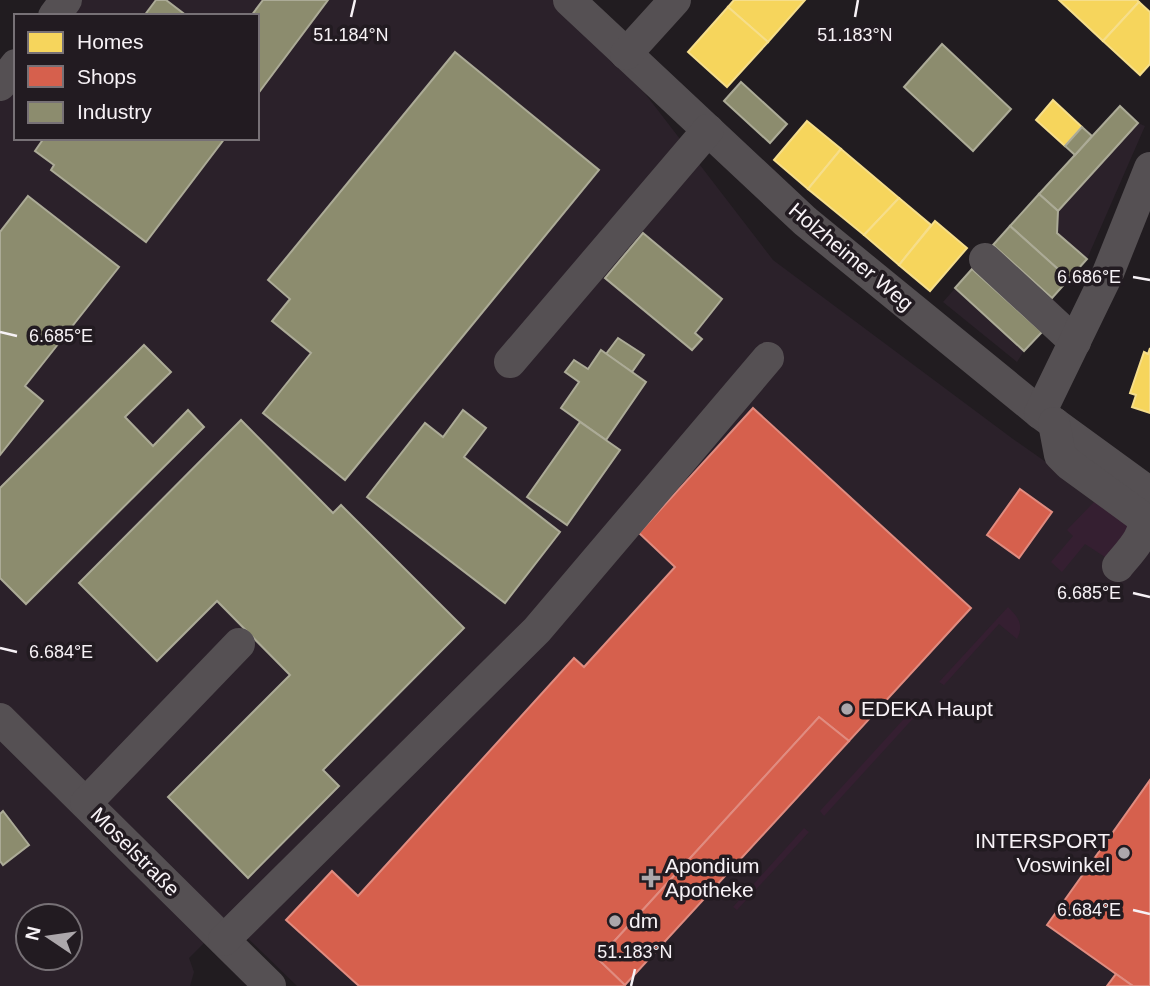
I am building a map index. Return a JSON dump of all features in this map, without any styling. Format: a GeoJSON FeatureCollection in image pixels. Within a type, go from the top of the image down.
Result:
{"type":"FeatureCollection","features":[{"type":"Feature","properties":{"kind":"street","name":"Holzheimer Weg"},"geometry":{"type":"LineString","coordinates":[[569,0],[805,221],[1047,418],[1150,493]]}},
{"type":"Feature","properties":{"kind":"street"},"geometry":{"type":"LineString","coordinates":[[626,54],[675,0]]}},
{"type":"Feature","properties":{"kind":"street"},"geometry":{"type":"LineString","coordinates":[[0,85],[14,68]]}},
{"type":"Feature","properties":{"kind":"street"},"geometry":{"type":"LineString","coordinates":[[510,362],[708,130]]}},
{"type":"Feature","properties":{"kind":"street"},"geometry":{"type":"LineString","coordinates":[[1118,566],[1143,534],[1143,518],[1060,455],[1047,418],[1075,342],[1108,273],[1150,168]]}},
{"type":"Feature","properties":{"kind":"street"},"geometry":{"type":"LineString","coordinates":[[985,260],[1075,342]]}},
{"type":"Feature","properties":{"kind":"street"},"geometry":{"type":"LineString","coordinates":[[224,940],[537,630],[768,358]]}},
{"type":"Feature","properties":{"kind":"street"},"geometry":{"type":"LineString","coordinates":[[86,803],[239,644]]}},
{"type":"Feature","properties":{"kind":"street","name":"Moselstraße"},"geometry":{"type":"LineString","coordinates":[[0,719],[224,940],[265,984]]}},
{"type":"Feature","properties":{"kind":"shaded area"},"geometry":{"type":"Polygon","coordinates":[[[77,0],[555,0],[620,61],[773,260],[1013,439],[1150,535],[1150,986],[297,986],[228,919],[189,958],[194,972],[190,986],[0,986],[0,100],[14,82],[14,140],[259,140],[259,14],[66,14],[77,0]]]}},
{"type":"Feature","properties":{"kind":"shaded area"},"geometry":{"type":"Polygon","coordinates":[[[1120,106],[1145,126],[1087,259],[1052,298],[1062,308],[1054,322],[1041,332],[1017,362],[943,302],[1120,106]]]}},
{"type":"Feature","properties":{"kind":"shaded area"},"geometry":{"type":"Polygon","coordinates":[[[1095,501],[1135,530],[1108,559],[1085,544],[1062,572],[1051,562],[1073,536],[1067,530],[1095,501]]]}},
{"type":"Feature","properties":{"kind":"shaded area"},"geometry":{"type":"Polygon","coordinates":[[[1008,607],[1019,622],[1017,639],[999,624],[944,685],[939,682],[1008,607]]]}},
{"type":"Feature","properties":{"kind":"shaded area"},"geometry":{"type":"Polygon","coordinates":[[[923,698],[928,702],[824,816],[820,811],[923,698]]]}},
{"type":"Feature","properties":{"kind":"shaded area"},"geometry":{"type":"Polygon","coordinates":[[[804,828],[809,832],[737,910],[733,907],[804,828]]]}},
{"type":"Feature","properties":{"kind":"building: Homes"},"geometry":{"type":"Polygon","coordinates":[[[734,0],[805,0],[768,42],[728,7],[734,0]]]}},
{"type":"Feature","properties":{"kind":"building: Homes"},"geometry":{"type":"Polygon","coordinates":[[[1059,0],[1137,0],[1139,2],[1103,41],[1059,0]]]}},
{"type":"Feature","properties":{"kind":"building: Homes"},"geometry":{"type":"Polygon","coordinates":[[[1139,2],[1150,12],[1150,64],[1140,75],[1103,41],[1139,2]]]}},
{"type":"Feature","properties":{"kind":"building: Homes"},"geometry":{"type":"Polygon","coordinates":[[[728,7],[768,42],[727,87],[688,52],[728,7]]]}},
{"type":"Feature","properties":{"kind":"building: Homes"},"geometry":{"type":"Polygon","coordinates":[[[1053,100],[1082,127],[1065,146],[1036,120],[1053,100]]]}},
{"type":"Feature","properties":{"kind":"building: Homes"},"geometry":{"type":"Polygon","coordinates":[[[807,121],[841,149],[808,189],[774,160],[807,121]]]}},
{"type":"Feature","properties":{"kind":"building: Homes"},"geometry":{"type":"Polygon","coordinates":[[[841,149],[899,198],[864,235],[808,189],[841,149]]]}},
{"type":"Feature","properties":{"kind":"building: Homes"},"geometry":{"type":"Polygon","coordinates":[[[899,198],[931,225],[899,265],[864,235],[899,198]]]}},
{"type":"Feature","properties":{"kind":"building: Homes"},"geometry":{"type":"Polygon","coordinates":[[[935,221],[967,248],[930,291],[899,265],[935,221]]]}},
{"type":"Feature","properties":{"kind":"building: Homes"},"geometry":{"type":"Polygon","coordinates":[[[1150,348],[1150,413],[1132,407],[1136,395],[1130,393],[1144,352],[1148,354],[1150,348]]]}},
{"type":"Feature","properties":{"kind":"building: Shops"},"geometry":{"type":"Polygon","coordinates":[[[753,408],[971,608],[849,741],[819,717],[598,959],[624,986],[359,986],[286,920],[332,871],[358,896],[574,658],[584,667],[675,567],[639,533],[753,408]]]}},
{"type":"Feature","properties":{"kind":"building: Shops"},"geometry":{"type":"Polygon","coordinates":[[[1020,489],[1052,512],[1019,558],[987,535],[1020,489]]]}},
{"type":"Feature","properties":{"kind":"building: Shops"},"geometry":{"type":"Polygon","coordinates":[[[819,717],[849,741],[625,985],[598,959],[819,717]]]}},
{"type":"Feature","properties":{"kind":"building: Shops","name":"INTERSPORT Voswinkel"},"geometry":{"type":"Polygon","coordinates":[[[1150,780],[1150,986],[1133,986],[1047,925],[1150,780]]]}},
{"type":"Feature","properties":{"kind":"building: Shops"},"geometry":{"type":"Polygon","coordinates":[[[1116,974],[1130,984],[1133,986],[1107,986],[1116,974]]]}},
{"type":"Feature","properties":{"kind":"building: Industry"},"geometry":{"type":"Polygon","coordinates":[[[156,0],[166,0],[184,14],[146,14],[156,0]]]}},
{"type":"Feature","properties":{"kind":"building: Industry"},"geometry":{"type":"Polygon","coordinates":[[[263,0],[328,0],[259,92],[259,14],[252,14],[263,0]]]}},
{"type":"Feature","properties":{"kind":"building: Industry"},"geometry":{"type":"Polygon","coordinates":[[[942,44],[1011,109],[973,151],[904,87],[942,44]]]}},
{"type":"Feature","properties":{"kind":"building: Industry"},"geometry":{"type":"Polygon","coordinates":[[[455,52],[599,170],[345,480],[263,413],[311,353],[272,321],[290,299],[268,280],[455,52]]]}},
{"type":"Feature","properties":{"kind":"building: Industry"},"geometry":{"type":"Polygon","coordinates":[[[741,82],[787,124],[770,143],[724,101],[741,82]]]}},
{"type":"Feature","properties":{"kind":"building: Industry"},"geometry":{"type":"Polygon","coordinates":[[[1120,106],[1138,123],[1058,211],[1039,194],[1120,106]]]}},
{"type":"Feature","properties":{"kind":"building: Industry"},"geometry":{"type":"Polygon","coordinates":[[[1082,127],[1092,136],[1075,155],[1065,146],[1082,127]]]}},
{"type":"Feature","properties":{"kind":"building: Industry"},"geometry":{"type":"Polygon","coordinates":[[[43,140],[223,140],[146,242],[51,170],[54,165],[35,151],[43,140]]]}},
{"type":"Feature","properties":{"kind":"building: Industry"},"geometry":{"type":"Polygon","coordinates":[[[1039,194],[1058,211],[1057,233],[1087,259],[1069,279],[1010,226],[1039,194]]]}},
{"type":"Feature","properties":{"kind":"building: Industry"},"geometry":{"type":"Polygon","coordinates":[[[28,196],[119,267],[25,386],[43,401],[0,455],[0,232],[28,196]]]}},
{"type":"Feature","properties":{"kind":"building: Industry"},"geometry":{"type":"Polygon","coordinates":[[[1010,226],[1069,279],[1052,298],[993,245],[1010,226]]]}},
{"type":"Feature","properties":{"kind":"building: Industry"},"geometry":{"type":"Polygon","coordinates":[[[643,233],[722,299],[695,333],[702,339],[692,350],[605,278],[643,233]]]}},
{"type":"Feature","properties":{"kind":"building: Industry"},"geometry":{"type":"Polygon","coordinates":[[[972,269],[1042,332],[1024,351],[955,288],[972,269]]]}},
{"type":"Feature","properties":{"kind":"building: Industry"},"geometry":{"type":"Polygon","coordinates":[[[618,338],[644,355],[632,372],[606,354],[618,338]]]}},
{"type":"Feature","properties":{"kind":"building: Industry"},"geometry":{"type":"Polygon","coordinates":[[[144,345],[171,372],[125,417],[153,446],[188,410],[204,427],[26,604],[0,578],[0,488],[144,345]]]}},
{"type":"Feature","properties":{"kind":"building: Industry"},"geometry":{"type":"Polygon","coordinates":[[[601,350],[646,382],[606,440],[561,408],[579,382],[565,372],[574,360],[588,369],[601,350]]]}},
{"type":"Feature","properties":{"kind":"building: Industry"},"geometry":{"type":"Polygon","coordinates":[[[463,410],[486,428],[464,457],[560,532],[505,603],[367,497],[425,423],[443,437],[463,410]]]}},
{"type":"Feature","properties":{"kind":"building: Industry"},"geometry":{"type":"Polygon","coordinates":[[[241,420],[333,513],[341,505],[464,628],[323,770],[339,786],[248,878],[168,797],[290,675],[217,601],[157,661],[79,583],[241,420]]]}},
{"type":"Feature","properties":{"kind":"building: Industry"},"geometry":{"type":"Polygon","coordinates":[[[580,422],[620,450],[567,525],[527,497],[580,422]]]}},
{"type":"Feature","properties":{"kind":"building: Industry"},"geometry":{"type":"Polygon","coordinates":[[[3,811],[29,845],[3,865],[0,861],[0,814],[3,811]]]}},
{"type":"Feature","properties":{"kind":"place","name":"EDEKA Haupt"},"geometry":{"type":"Point","coordinates":[847,709]}},
{"type":"Feature","properties":{"kind":"place","name":"INTERSPORT Voswinkel"},"geometry":{"type":"Point","coordinates":[1124,853]}},
{"type":"Feature","properties":{"kind":"place","name":"Apondium Apotheke"},"geometry":{"type":"Point","coordinates":[651,878]}},
{"type":"Feature","properties":{"kind":"place","name":"dm"},"geometry":{"type":"Point","coordinates":[615,921]}}]}
